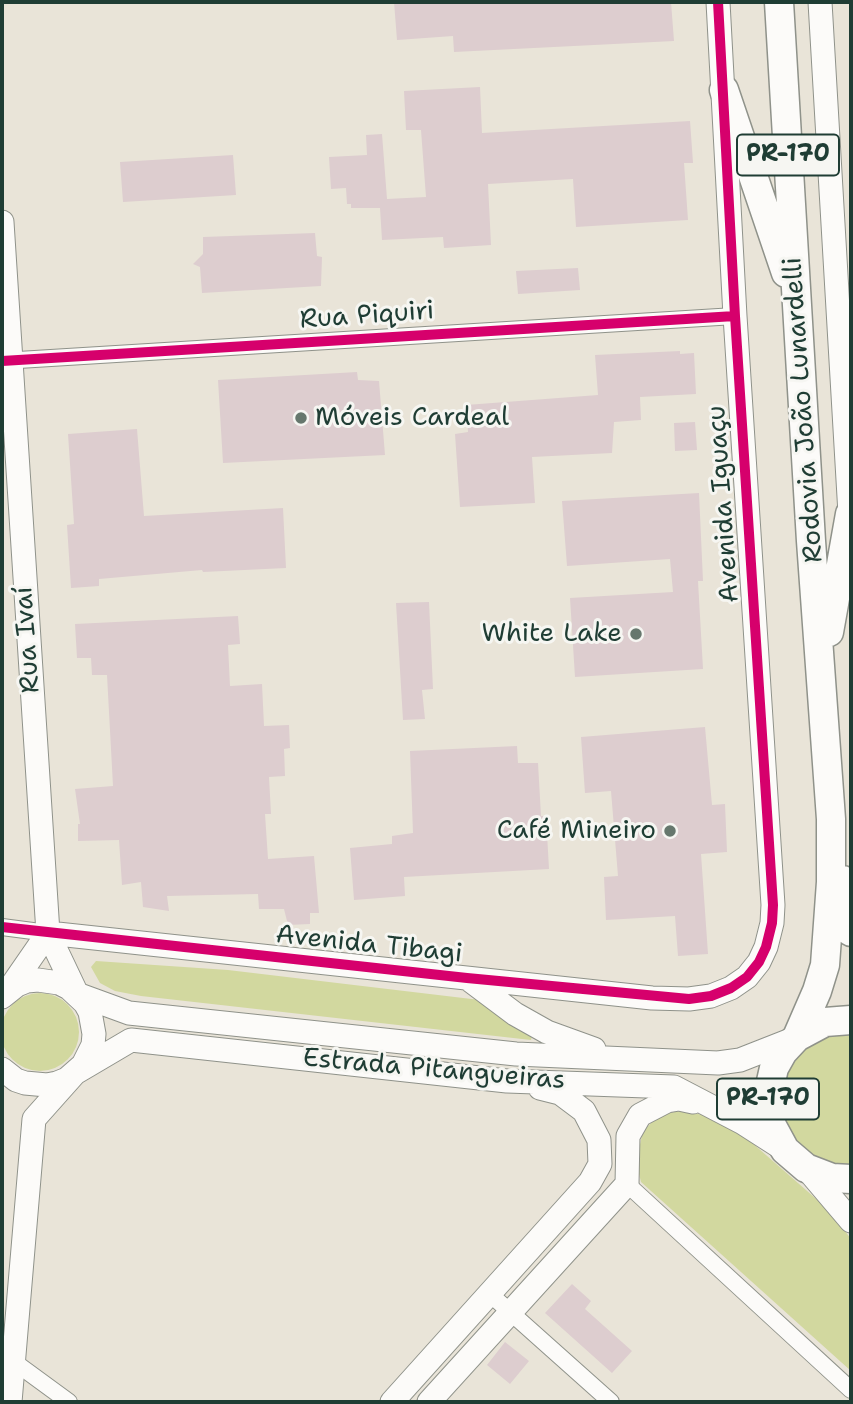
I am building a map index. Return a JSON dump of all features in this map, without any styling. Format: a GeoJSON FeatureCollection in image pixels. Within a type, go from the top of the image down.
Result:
{"type":"FeatureCollection","features":[{"type":"Feature","properties":{"kind":"highway","name":"Rodovia João Lunardelli"},"geometry":{"type":"LineString","coordinates":[[779,2],[811,541],[831,819],[831,882],[825,965],[797,1037]]}},
{"type":"Feature","properties":{"kind":"highway"},"geometry":{"type":"LineString","coordinates":[[724,90],[798,309]]}},
{"type":"Feature","properties":{"kind":"highway"},"geometry":{"type":"LineString","coordinates":[[822,672],[851,524]]}},
{"type":"Feature","properties":{"kind":"highway","name":"Rodovia João Lunardelli"},"geometry":{"type":"LineString","coordinates":[[831,819],[851,932]]}},
{"type":"Feature","properties":{"kind":"highway","name":"PR-170"},"geometry":{"type":"LineString","coordinates":[[796,1159],[772,1126],[768,1113],[768,1089],[778,1060],[797,1037],[825,1023],[851,1020]]}},
{"type":"Feature","properties":{"kind":"highway"},"geometry":{"type":"LineString","coordinates":[[796,1159],[832,1178],[851,1179]]}},
{"type":"Feature","properties":{"kind":"street","name":"Avenida Iguaçu"},"geometry":{"type":"LineString","coordinates":[[718,2],[735,316],[773,905],[766,947],[747,977],[731,988]]}},
{"type":"Feature","properties":{"kind":"street"},"geometry":{"type":"LineString","coordinates":[[820,2],[851,524]]}},
{"type":"Feature","properties":{"kind":"street","name":"Rua Ivaí"},"geometry":{"type":"LineString","coordinates":[[2,222],[6,361],[48,933],[77,994],[90,1012],[94,1034],[89,1056],[75,1073]]}},
{"type":"Feature","properties":{"kind":"street","name":"Rua Piquiri"},"geometry":{"type":"LineString","coordinates":[[6,361],[735,316]]}},
{"type":"Feature","properties":{"kind":"street","name":"Avenida Tibagi"},"geometry":{"type":"LineString","coordinates":[[2,927],[467,978],[689,999],[710,996],[731,988]]}},
{"type":"Feature","properties":{"kind":"street"},"geometry":{"type":"LineString","coordinates":[[4,993],[48,933]]}},
{"type":"Feature","properties":{"kind":"street"},"geometry":{"type":"LineString","coordinates":[[467,978],[515,1014],[547,1032],[580,1045],[628,1058]]}},
{"type":"Feature","properties":{"kind":"street","name":"Estrada Pitangueiras"},"geometry":{"type":"LineString","coordinates":[[4,993],[27,981],[49,980],[77,994],[129,1013],[516,1054],[718,1063],[740,1059],[797,1037]]}},
{"type":"Feature","properties":{"kind":"street","name":"Estrada Pitangueiras"},"geometry":{"type":"LineString","coordinates":[[75,1073],[131,1040],[507,1081],[674,1087],[710,1105],[796,1159],[851,1221]]}},
{"type":"Feature","properties":{"kind":"street"},"geometry":{"type":"LineString","coordinates":[[2,1069],[16,1080],[36,1086],[57,1083],[75,1073]]}},
{"type":"Feature","properties":{"kind":"street"},"geometry":{"type":"LineString","coordinates":[[10,1402],[8,1363],[34,1119],[75,1073]]}},
{"type":"Feature","properties":{"kind":"street"},"geometry":{"type":"LineString","coordinates":[[393,1402],[590,1182],[600,1164],[599,1140],[584,1111],[560,1093],[507,1081]]}},
{"type":"Feature","properties":{"kind":"street"},"geometry":{"type":"LineString","coordinates":[[429,1402],[627,1184],[628,1136],[639,1115],[667,1101],[679,1099],[710,1105]]}},
{"type":"Feature","properties":{"kind":"street"},"geometry":{"type":"LineString","coordinates":[[627,1184],[851,1392],[845,1402]]}},
{"type":"Feature","properties":{"kind":"street"},"geometry":{"type":"LineString","coordinates":[[490,1294],[611,1402]]}},
{"type":"Feature","properties":{"kind":"street"},"geometry":{"type":"LineString","coordinates":[[8,1363],[69,1402]]}},
{"type":"Feature","properties":{"kind":"green space"},"geometry":{"type":"Polygon","coordinates":[[[96,961],[228,970],[480,1000],[532,1036],[531,1040],[141,996],[115,991],[100,983],[91,967],[96,961]]]}},
{"type":"Feature","properties":{"kind":"green space"},"geometry":{"type":"Polygon","coordinates":[[[32,993],[48,993],[62,999],[73,1010],[79,1024],[79,1040],[73,1054],[62,1065],[48,1071],[32,1071],[18,1065],[7,1054],[1,1040],[1,1024],[7,1010],[18,999],[32,993]]]}},
{"type":"Feature","properties":{"kind":"green space"},"geometry":{"type":"Polygon","coordinates":[[[841,1030],[851,1030],[851,1167],[819,1161],[797,1145],[783,1121],[780,1094],[787,1068],[804,1046],[841,1030]]]}},
{"type":"Feature","properties":{"kind":"green space"},"geometry":{"type":"Polygon","coordinates":[[[683,1111],[708,1116],[742,1134],[830,1211],[851,1239],[851,1371],[641,1182],[636,1162],[643,1131],[654,1120],[667,1113],[683,1111]]]}},
{"type":"Feature","properties":{"kind":"building"},"geometry":{"type":"Polygon","coordinates":[[[394,2],[671,2],[674,41],[454,52],[453,36],[397,40],[394,2]]]}},
{"type":"Feature","properties":{"kind":"building"},"geometry":{"type":"Polygon","coordinates":[[[480,87],[482,133],[690,121],[693,163],[684,163],[688,220],[576,227],[573,179],[488,184],[491,245],[444,248],[443,237],[382,240],[380,208],[351,208],[351,204],[347,204],[346,188],[331,189],[329,157],[367,155],[366,135],[382,134],[387,199],[426,197],[421,130],[406,130],[404,91],[480,87]]]}},
{"type":"Feature","properties":{"kind":"building"},"geometry":{"type":"Polygon","coordinates":[[[233,155],[236,195],[123,202],[120,162],[233,155]]]}},
{"type":"Feature","properties":{"kind":"building"},"geometry":{"type":"Polygon","coordinates":[[[315,233],[317,256],[322,257],[321,286],[202,293],[200,267],[193,264],[203,254],[203,237],[315,233]]]}},
{"type":"Feature","properties":{"kind":"building"},"geometry":{"type":"Polygon","coordinates":[[[578,268],[580,290],[518,294],[516,271],[578,268]]]}},
{"type":"Feature","properties":{"kind":"building"},"geometry":{"type":"Polygon","coordinates":[[[680,351],[680,354],[694,353],[696,394],[640,397],[641,420],[614,422],[612,453],[532,457],[535,503],[460,507],[455,434],[468,432],[466,405],[598,395],[595,355],[680,351]]]}},
{"type":"Feature","properties":{"kind":"building","name":"Móveis Cardeal"},"geometry":{"type":"Polygon","coordinates":[[[357,372],[358,380],[379,381],[385,455],[223,463],[218,380],[357,372]]]}},
{"type":"Feature","properties":{"kind":"building"},"geometry":{"type":"Polygon","coordinates":[[[695,422],[697,450],[675,451],[674,423],[695,422]]]}},
{"type":"Feature","properties":{"kind":"building"},"geometry":{"type":"Polygon","coordinates":[[[137,429],[144,516],[283,508],[286,568],[202,570],[99,579],[99,586],[71,588],[67,525],[74,524],[68,434],[137,429]]]}},
{"type":"Feature","properties":{"kind":"building"},"geometry":{"type":"Polygon","coordinates":[[[699,493],[703,581],[698,581],[703,669],[575,677],[570,598],[673,592],[670,559],[567,566],[562,501],[699,493]]]}},
{"type":"Feature","properties":{"kind":"building"},"geometry":{"type":"Polygon","coordinates":[[[429,602],[433,689],[422,690],[425,719],[403,720],[396,603],[429,602]]]}},
{"type":"Feature","properties":{"kind":"building"},"geometry":{"type":"Polygon","coordinates":[[[238,616],[240,644],[228,645],[230,686],[262,684],[264,726],[289,725],[290,748],[284,749],[285,776],[269,777],[271,814],[265,814],[268,859],[314,856],[319,913],[310,913],[310,924],[288,925],[284,909],[259,909],[258,894],[167,896],[169,911],[143,907],[141,882],[122,885],[119,840],[78,841],[80,824],[75,789],[113,786],[107,675],[92,675],[91,658],[77,658],[75,624],[238,616]]]}},
{"type":"Feature","properties":{"kind":"building"},"geometry":{"type":"Polygon","coordinates":[[[705,727],[712,805],[725,804],[727,852],[701,854],[708,954],[678,956],[675,916],[606,920],[604,877],[618,876],[611,791],[585,793],[581,737],[705,727]]]}},
{"type":"Feature","properties":{"kind":"building"},"geometry":{"type":"Polygon","coordinates":[[[517,746],[518,763],[538,763],[541,816],[546,816],[549,869],[404,877],[405,896],[354,900],[350,848],[392,844],[392,836],[413,833],[410,751],[517,746]]]}},
{"type":"Feature","properties":{"kind":"building"},"geometry":{"type":"Polygon","coordinates":[[[572,1284],[591,1301],[585,1309],[632,1351],[612,1373],[545,1313],[572,1284]]]}},
{"type":"Feature","properties":{"kind":"building"},"geometry":{"type":"Polygon","coordinates":[[[505,1342],[529,1361],[510,1384],[487,1365],[505,1342]]]}},
{"type":"Feature","properties":{"kind":"cycle path"},"geometry":{"type":"LineString","coordinates":[[2,927],[467,978],[689,999],[711,996],[731,988],[747,977],[759,962],[772,923],[773,905],[735,316],[718,2]]}},
{"type":"Feature","properties":{"kind":"cycle path"},"geometry":{"type":"LineString","coordinates":[[2,361],[735,316]]}},
{"type":"Feature","properties":{"kind":"place","name":"Móveis Cardeal"},"geometry":{"type":"Point","coordinates":[301,418]}},
{"type":"Feature","properties":{"kind":"place","name":"White Lake"},"geometry":{"type":"Point","coordinates":[636,634]}},
{"type":"Feature","properties":{"kind":"place","name":"Café Mineiro"},"geometry":{"type":"Point","coordinates":[670,831]}}]}
